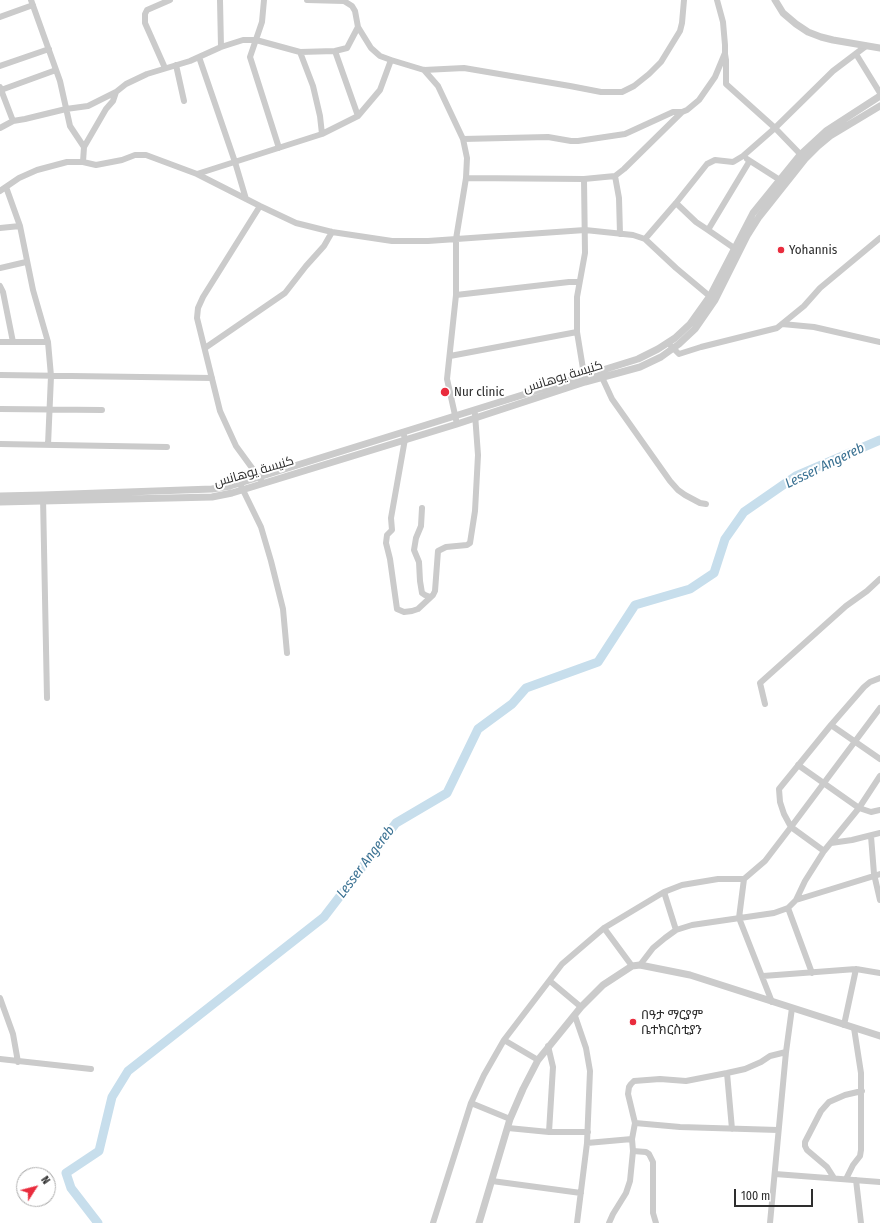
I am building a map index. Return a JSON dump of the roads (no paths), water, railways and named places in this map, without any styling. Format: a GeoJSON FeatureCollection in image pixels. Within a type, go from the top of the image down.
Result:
{"type":"FeatureCollection","features":[{"type":"Feature","properties":{"kind":"street"},"geometry":{"type":"LineString","coordinates":[[165,68],[145,23],[145,14],[147,10],[170,0]]}},
{"type":"Feature","properties":{"kind":"street"},"geometry":{"type":"LineString","coordinates":[[220,0],[221,47]]}},
{"type":"Feature","properties":{"kind":"street"},"geometry":{"type":"LineString","coordinates":[[264,0],[262,22],[250,57],[279,148]]}},
{"type":"Feature","properties":{"kind":"street"},"geometry":{"type":"LineString","coordinates":[[307,0],[344,1],[352,6],[355,11],[358,28],[371,48],[380,56],[391,60],[424,70],[464,68],[601,92],[622,92],[634,86],[661,62],[680,31],[684,0]]}},
{"type":"Feature","properties":{"kind":"street"},"geometry":{"type":"LineString","coordinates":[[717,0],[723,22],[726,84],[775,128],[803,157]]}},
{"type":"Feature","properties":{"kind":"street"},"geometry":{"type":"LineString","coordinates":[[775,0],[783,13],[808,32],[827,39],[880,48]]}},
{"type":"Feature","properties":{"kind":"street"},"geometry":{"type":"LineString","coordinates":[[0,17],[32,2],[64,96],[70,126],[84,147]]}},
{"type":"Feature","properties":{"kind":"street"},"geometry":{"type":"LineString","coordinates":[[0,128],[13,121],[66,109],[88,106],[116,92],[126,84],[147,74],[199,58],[221,47],[244,40],[256,40],[300,52],[335,51],[347,48],[358,28]]}},
{"type":"Feature","properties":{"kind":"street"},"geometry":{"type":"LineString","coordinates":[[645,239],[676,204],[707,164],[715,160],[734,162],[775,128],[833,71],[866,46]]}},
{"type":"Feature","properties":{"kind":"street"},"geometry":{"type":"LineString","coordinates":[[0,66],[48,49]]}},
{"type":"Feature","properties":{"kind":"street"},"geometry":{"type":"LineString","coordinates":[[335,51],[358,116]]}},
{"type":"Feature","properties":{"kind":"street"},"geometry":{"type":"LineString","coordinates":[[300,52],[313,86],[320,116],[322,134]]}},
{"type":"Feature","properties":{"kind":"street"},"geometry":{"type":"LineString","coordinates":[[466,178],[584,179],[615,176],[682,112],[687,110],[699,100],[715,78],[725,53]]}},
{"type":"Feature","properties":{"kind":"street"},"geometry":{"type":"LineString","coordinates":[[850,119],[880,94],[856,54]]}},
{"type":"Feature","properties":{"kind":"street"},"geometry":{"type":"LineString","coordinates":[[199,58],[235,162],[246,199]]}},
{"type":"Feature","properties":{"kind":"street"},"geometry":{"type":"LineString","coordinates":[[197,174],[322,134],[358,116],[380,90],[391,60]]}},
{"type":"Feature","properties":{"kind":"street"},"geometry":{"type":"LineString","coordinates":[[176,65],[184,101]]}},
{"type":"Feature","properties":{"kind":"street"},"geometry":{"type":"LineString","coordinates":[[13,121],[1,89],[56,70]]}},
{"type":"Feature","properties":{"kind":"street"},"geometry":{"type":"LineString","coordinates":[[424,70],[438,86],[463,139],[467,158],[466,178],[456,239],[456,295],[447,380],[457,424]]}},
{"type":"Feature","properties":{"kind":"street"},"geometry":{"type":"LineString","coordinates":[[83,162],[84,147],[106,109],[113,101],[116,92]]}},
{"type":"Feature","properties":{"kind":"street"},"geometry":{"type":"LineString","coordinates":[[0,502],[241,486],[258,477],[404,436],[475,409],[600,374],[638,359],[658,349],[671,345],[712,298],[759,217],[783,182],[803,157],[826,131],[880,106]]}},
{"type":"Feature","properties":{"kind":"street"},"geometry":{"type":"LineString","coordinates":[[463,139],[548,137],[578,142],[625,134],[672,112],[682,112]]}},
{"type":"Feature","properties":{"kind":"street"},"geometry":{"type":"LineString","coordinates":[[0,191],[19,178],[37,170],[67,162],[83,162],[96,165],[122,160],[135,155],[146,155],[197,174],[260,206],[296,222],[332,232],[392,241],[428,241],[584,230],[633,235],[645,239],[676,268],[712,298]]}},
{"type":"Feature","properties":{"kind":"street"},"geometry":{"type":"LineString","coordinates":[[742,156],[749,162],[783,182]]}},
{"type":"Feature","properties":{"kind":"street"},"geometry":{"type":"LineString","coordinates":[[708,230],[749,162]]}},
{"type":"Feature","properties":{"kind":"street"},"geometry":{"type":"LineString","coordinates":[[615,176],[619,198],[620,234]]}},
{"type":"Feature","properties":{"kind":"street"},"geometry":{"type":"LineString","coordinates":[[584,179],[585,253],[577,297],[577,332],[584,379]]}},
{"type":"Feature","properties":{"kind":"street"},"geometry":{"type":"LineString","coordinates":[[712,298],[734,248],[753,213],[783,182]]}},
{"type":"Feature","properties":{"kind":"street"},"geometry":{"type":"LineString","coordinates":[[6,187],[20,226],[26,262],[48,342],[51,376],[48,446]]}},
{"type":"Feature","properties":{"kind":"street"},"geometry":{"type":"LineString","coordinates":[[676,204],[696,222],[734,248]]}},
{"type":"Feature","properties":{"kind":"street"},"geometry":{"type":"LineString","coordinates":[[260,206],[198,308],[197,318],[220,411],[236,446],[263,483]]}},
{"type":"Feature","properties":{"kind":"street"},"geometry":{"type":"LineString","coordinates":[[0,228],[20,226]]}},
{"type":"Feature","properties":{"kind":"street"},"geometry":{"type":"LineString","coordinates":[[205,348],[285,293],[324,246],[332,232]]}},
{"type":"Feature","properties":{"kind":"street"},"geometry":{"type":"LineString","coordinates":[[671,345],[679,354],[777,328],[804,306],[820,288],[880,238]]}},
{"type":"Feature","properties":{"kind":"street"},"geometry":{"type":"LineString","coordinates":[[0,268],[26,262]]}},
{"type":"Feature","properties":{"kind":"street"},"geometry":{"type":"LineString","coordinates":[[456,295],[579,282]]}},
{"type":"Feature","properties":{"kind":"street"},"geometry":{"type":"LineString","coordinates":[[0,286],[13,342]]}},
{"type":"Feature","properties":{"kind":"street"},"geometry":{"type":"LineString","coordinates":[[782,324],[814,327],[880,342]]}},
{"type":"Feature","properties":{"kind":"street"},"geometry":{"type":"LineString","coordinates":[[450,356],[577,332]]}},
{"type":"Feature","properties":{"kind":"street"},"geometry":{"type":"LineString","coordinates":[[0,342],[48,342]]}},
{"type":"Feature","properties":{"kind":"street"},"geometry":{"type":"LineString","coordinates":[[0,374],[212,378]]}},
{"type":"Feature","properties":{"kind":"street"},"geometry":{"type":"LineString","coordinates":[[600,374],[612,399],[678,490],[694,500],[706,504]]}},
{"type":"Feature","properties":{"kind":"street","name":"كنيسة يوهانس"},"geometry":{"type":"LineString","coordinates":[[241,486],[263,483],[404,436],[457,424],[584,379]]}},
{"type":"Feature","properties":{"kind":"street"},"geometry":{"type":"LineString","coordinates":[[0,408],[102,410]]}},
{"type":"Feature","properties":{"kind":"street"},"geometry":{"type":"LineString","coordinates":[[404,436],[391,518],[392,530],[386,539],[397,609],[404,612],[418,609],[435,591],[438,551],[441,548],[467,545],[470,543],[475,511],[478,456],[475,409]]}},
{"type":"Feature","properties":{"kind":"street"},"geometry":{"type":"LineString","coordinates":[[0,444],[167,447]]}},
{"type":"Feature","properties":{"kind":"street"},"geometry":{"type":"LineString","coordinates":[[241,486],[261,527],[269,555],[283,609],[287,653]]}},
{"type":"Feature","properties":{"kind":"street"},"geometry":{"type":"LineString","coordinates":[[0,496],[43,499]]}},
{"type":"Feature","properties":{"kind":"street"},"geometry":{"type":"LineString","coordinates":[[43,499],[47,698]]}},
{"type":"Feature","properties":{"kind":"street"},"geometry":{"type":"LineString","coordinates":[[422,508],[422,526],[416,538],[414,550],[419,562],[422,593],[430,597]]}},
{"type":"Feature","properties":{"kind":"street"},"geometry":{"type":"LineString","coordinates":[[765,704],[760,683],[846,606],[867,591],[880,579]]}},
{"type":"Feature","properties":{"kind":"street"},"geometry":{"type":"LineString","coordinates":[[824,851],[791,827],[780,802],[779,789],[864,687],[870,682],[880,678]]}},
{"type":"Feature","properties":{"kind":"street"},"geometry":{"type":"LineString","coordinates":[[433,1223],[471,1103],[484,1075],[504,1040],[562,964],[604,928],[664,892],[682,885],[718,879],[744,879],[765,861],[880,708]]}},
{"type":"Feature","properties":{"kind":"street"},"geometry":{"type":"LineString","coordinates":[[831,725],[880,759]]}},
{"type":"Feature","properties":{"kind":"street"},"geometry":{"type":"LineString","coordinates":[[798,765],[859,808],[871,812],[880,810]]}},
{"type":"Feature","properties":{"kind":"street"},"geometry":{"type":"LineString","coordinates":[[640,965],[653,948],[676,930],[692,924],[774,913],[788,908],[796,900],[805,881],[824,851],[859,808],[880,776]]}},
{"type":"Feature","properties":{"kind":"street"},"geometry":{"type":"LineString","coordinates":[[831,843],[852,840],[880,833]]}},
{"type":"Feature","properties":{"kind":"street"},"geometry":{"type":"LineString","coordinates":[[871,836],[880,900]]}},
{"type":"Feature","properties":{"kind":"street"},"geometry":{"type":"LineString","coordinates":[[796,900],[877,874]]}},
{"type":"Feature","properties":{"kind":"street"},"geometry":{"type":"LineString","coordinates":[[744,879],[739,918],[772,1002]]}},
{"type":"Feature","properties":{"kind":"street"},"geometry":{"type":"LineString","coordinates":[[664,892],[676,930]]}},
{"type":"Feature","properties":{"kind":"street"},"geometry":{"type":"LineString","coordinates":[[788,908],[812,973]]}},
{"type":"Feature","properties":{"kind":"street"},"geometry":{"type":"LineString","coordinates":[[604,928],[632,966]]}},
{"type":"Feature","properties":{"kind":"street"},"geometry":{"type":"LineString","coordinates":[[478,1223],[510,1119],[538,1060],[581,1007],[603,985],[632,966],[640,965],[690,975],[880,1036]]}},
{"type":"Feature","properties":{"kind":"street"},"geometry":{"type":"LineString","coordinates":[[763,976],[856,969],[880,973]]}},
{"type":"Feature","properties":{"kind":"street"},"geometry":{"type":"LineString","coordinates":[[844,1025],[856,969]]}},
{"type":"Feature","properties":{"kind":"street"},"geometry":{"type":"LineString","coordinates":[[550,981],[581,1007]]}},
{"type":"Feature","properties":{"kind":"street"},"geometry":{"type":"LineString","coordinates":[[0,998],[13,1034],[18,1062]]}},
{"type":"Feature","properties":{"kind":"street"},"geometry":{"type":"LineString","coordinates":[[770,1223],[778,1130],[792,1008]]}},
{"type":"Feature","properties":{"kind":"street"},"geometry":{"type":"LineString","coordinates":[[575,1016],[586,1048],[590,1071],[588,1132],[577,1223]]}},
{"type":"Feature","properties":{"kind":"street"},"geometry":{"type":"LineString","coordinates":[[846,1179],[862,1150],[861,1073],[854,1028]]}},
{"type":"Feature","properties":{"kind":"street"},"geometry":{"type":"LineString","coordinates":[[504,1040],[538,1060]]}},
{"type":"Feature","properties":{"kind":"street"},"geometry":{"type":"LineString","coordinates":[[548,1046],[552,1068],[549,1132]]}},
{"type":"Feature","properties":{"kind":"street"},"geometry":{"type":"LineString","coordinates":[[609,1223],[626,1193],[630,1181],[633,1151],[632,1139],[635,1123],[628,1094],[628,1087],[634,1081],[660,1079],[686,1081],[727,1074],[745,1069],[770,1056],[786,1052]]}},
{"type":"Feature","properties":{"kind":"street"},"geometry":{"type":"LineString","coordinates":[[0,1059],[91,1069]]}},
{"type":"Feature","properties":{"kind":"street"},"geometry":{"type":"LineString","coordinates":[[727,1074],[732,1129]]}},
{"type":"Feature","properties":{"kind":"street"},"geometry":{"type":"LineString","coordinates":[[834,1178],[827,1167],[807,1150],[805,1142],[821,1110],[829,1102],[845,1095],[862,1091]]}},
{"type":"Feature","properties":{"kind":"street"},"geometry":{"type":"LineString","coordinates":[[471,1103],[510,1119]]}},
{"type":"Feature","properties":{"kind":"street"},"geometry":{"type":"LineString","coordinates":[[635,1123],[732,1129],[778,1130]]}},
{"type":"Feature","properties":{"kind":"street"},"geometry":{"type":"LineString","coordinates":[[508,1128],[549,1132],[588,1132]]}},
{"type":"Feature","properties":{"kind":"street"},"geometry":{"type":"LineString","coordinates":[[587,1143],[632,1139]]}},
{"type":"Feature","properties":{"kind":"street"},"geometry":{"type":"LineString","coordinates":[[633,1151],[646,1152],[649,1154],[653,1162],[653,1213],[656,1223]]}},
{"type":"Feature","properties":{"kind":"street"},"geometry":{"type":"LineString","coordinates":[[775,1174],[880,1182]]}},
{"type":"Feature","properties":{"kind":"street"},"geometry":{"type":"LineString","coordinates":[[856,1180],[861,1223]]}},
{"type":"Feature","properties":{"kind":"street"},"geometry":{"type":"LineString","coordinates":[[492,1181],[581,1193]]}},
{"type":"Feature","properties":{"kind":"waterway","name":"Lesser Angereb"},"geometry":{"type":"LineString","coordinates":[[98,1223],[71,1188],[66,1173],[99,1151],[112,1097],[128,1071],[324,917],[396,823],[447,793],[478,729],[512,704],[526,688],[598,662],[635,605],[690,589],[714,573],[725,539],[744,512],[796,476],[880,440]]}},
{"type":"Feature","properties":{"kind":"place","name":"Yohannis"},"geometry":{"type":"Point","coordinates":[781,250]}},
{"type":"Feature","properties":{"kind":"place","name":"Nur clinic"},"geometry":{"type":"Point","coordinates":[445,392]}},
{"type":"Feature","properties":{"kind":"place","name":"በዓታ ማርያም ቤተክርስቲያን"},"geometry":{"type":"Point","coordinates":[633,1022]}}]}
